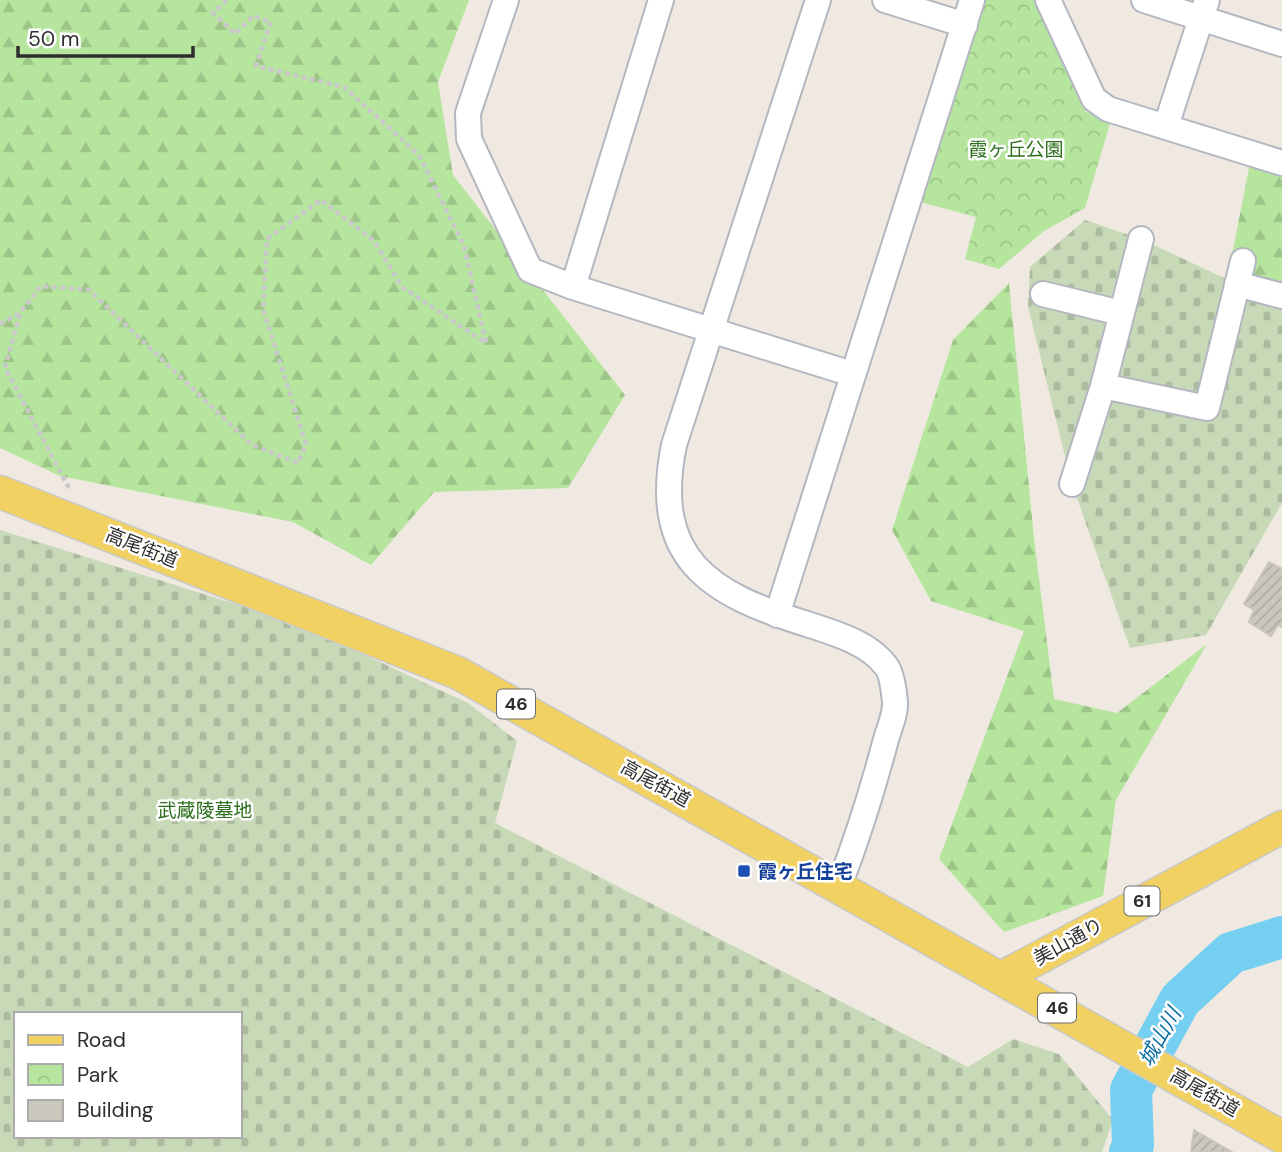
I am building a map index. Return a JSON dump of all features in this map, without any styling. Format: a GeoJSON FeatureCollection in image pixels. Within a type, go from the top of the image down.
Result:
{"type":"FeatureCollection","features":[{"type":"Feature","properties":{"kind":"main road","name":"高尾街道"},"geometry":{"type":"LineString","coordinates":[[0,492],[457,673],[1003,977],[1282,1137]]}},
{"type":"Feature","properties":{"kind":"main road","name":"美山通り"},"geometry":{"type":"LineString","coordinates":[[1003,977],[1282,827]]}},
{"type":"Feature","properties":{"kind":"street"},"geometry":{"type":"LineString","coordinates":[[506,0],[468,113],[469,139],[530,270],[573,287],[852,374]]}},
{"type":"Feature","properties":{"kind":"street"},"geometry":{"type":"LineString","coordinates":[[573,287],[662,0]]}},
{"type":"Feature","properties":{"kind":"street"},"geometry":{"type":"LineString","coordinates":[[818,0],[674,445],[667,477],[667,499],[680,544],[695,569],[729,596],[837,634],[868,649],[888,667],[895,704],[873,786],[839,886]]}},
{"type":"Feature","properties":{"kind":"street"},"geometry":{"type":"LineString","coordinates":[[885,0],[965,25]]}},
{"type":"Feature","properties":{"kind":"street"},"geometry":{"type":"LineString","coordinates":[[777,615],[972,0]]}},
{"type":"Feature","properties":{"kind":"street"},"geometry":{"type":"LineString","coordinates":[[1048,0],[1094,99],[1108,109],[1282,163]]}},
{"type":"Feature","properties":{"kind":"street"},"geometry":{"type":"LineString","coordinates":[[1144,0],[1204,9],[1282,44]]}},
{"type":"Feature","properties":{"kind":"street"},"geometry":{"type":"LineString","coordinates":[[1166,126],[1204,9]]}},
{"type":"Feature","properties":{"kind":"street"},"geometry":{"type":"LineString","coordinates":[[1072,484],[1103,386],[1140,239]]}},
{"type":"Feature","properties":{"kind":"street"},"geometry":{"type":"LineString","coordinates":[[1103,386],[1207,408],[1240,272],[1282,296]]}},
{"type":"Feature","properties":{"kind":"street"},"geometry":{"type":"LineString","coordinates":[[1044,295],[1121,313]]}},
{"type":"Feature","properties":{"kind":"path"},"geometry":{"type":"LineString","coordinates":[[70,491],[5,368],[20,313],[41,286],[89,290],[252,445],[298,463],[306,444],[263,309],[267,239],[321,200],[374,242],[402,287],[486,343],[464,246],[419,155],[344,87],[256,66],[271,22],[253,16],[235,34],[213,13],[227,0]]}},
{"type":"Feature","properties":{"kind":"path"},"geometry":{"type":"LineString","coordinates":[[0,324],[20,313]]}},
{"type":"Feature","properties":{"kind":"green space"},"geometry":{"type":"Polygon","coordinates":[[[0,0],[469,0],[438,82],[453,175],[625,395],[568,488],[434,492],[371,565],[293,522],[60,476],[0,448],[0,0]]]}},
{"type":"Feature","properties":{"kind":"green space","name":"霞ヶ丘公園"},"geometry":{"type":"Polygon","coordinates":[[[980,0],[1035,0],[1086,112],[1111,120],[1085,208],[1044,231],[999,269],[965,259],[976,217],[917,201],[980,0]]]}},
{"type":"Feature","properties":{"kind":"green space"},"geometry":{"type":"Polygon","coordinates":[[[1250,163],[1282,174],[1282,282],[1229,270],[1250,163]]]}},
{"type":"Feature","properties":{"kind":"green space"},"geometry":{"type":"Polygon","coordinates":[[[1085,220],[1141,239],[1237,284],[1282,296],[1282,503],[1206,635],[1130,648],[1072,484],[1028,307],[1030,267],[1085,220]]]}},
{"type":"Feature","properties":{"kind":"green space"},"geometry":{"type":"Polygon","coordinates":[[[1009,283],[1034,538],[1054,699],[1117,713],[1207,644],[1116,800],[1103,896],[1004,932],[939,859],[1024,631],[931,601],[892,530],[953,340],[1009,283]]]}},
{"type":"Feature","properties":{"kind":"green space","name":"武蔵陵墓地"},"geometry":{"type":"Polygon","coordinates":[[[0,530],[296,623],[468,703],[517,741],[495,823],[968,1067],[1013,1039],[1059,1054],[1113,1120],[1102,1152],[0,1152],[0,530]]]}},
{"type":"Feature","properties":{"kind":"building"},"geometry":{"type":"Polygon","coordinates":[[[1269,562],[1282,569],[1282,627],[1278,625],[1271,636],[1249,622],[1254,610],[1244,604],[1269,562]]]}},
{"type":"Feature","properties":{"kind":"building"},"geometry":{"type":"Polygon","coordinates":[[[1194,1130],[1232,1152],[1191,1152],[1194,1130]]]}},
{"type":"Feature","properties":{"kind":"waterway","name":"城山川"},"geometry":{"type":"LineString","coordinates":[[1130,1152],[1133,1145],[1131,1090],[1180,1000],[1231,953],[1282,937]]}},
{"type":"Feature","properties":{"kind":"place","name":"霞ヶ丘住宅"},"geometry":{"type":"Point","coordinates":[744,871]}}]}
